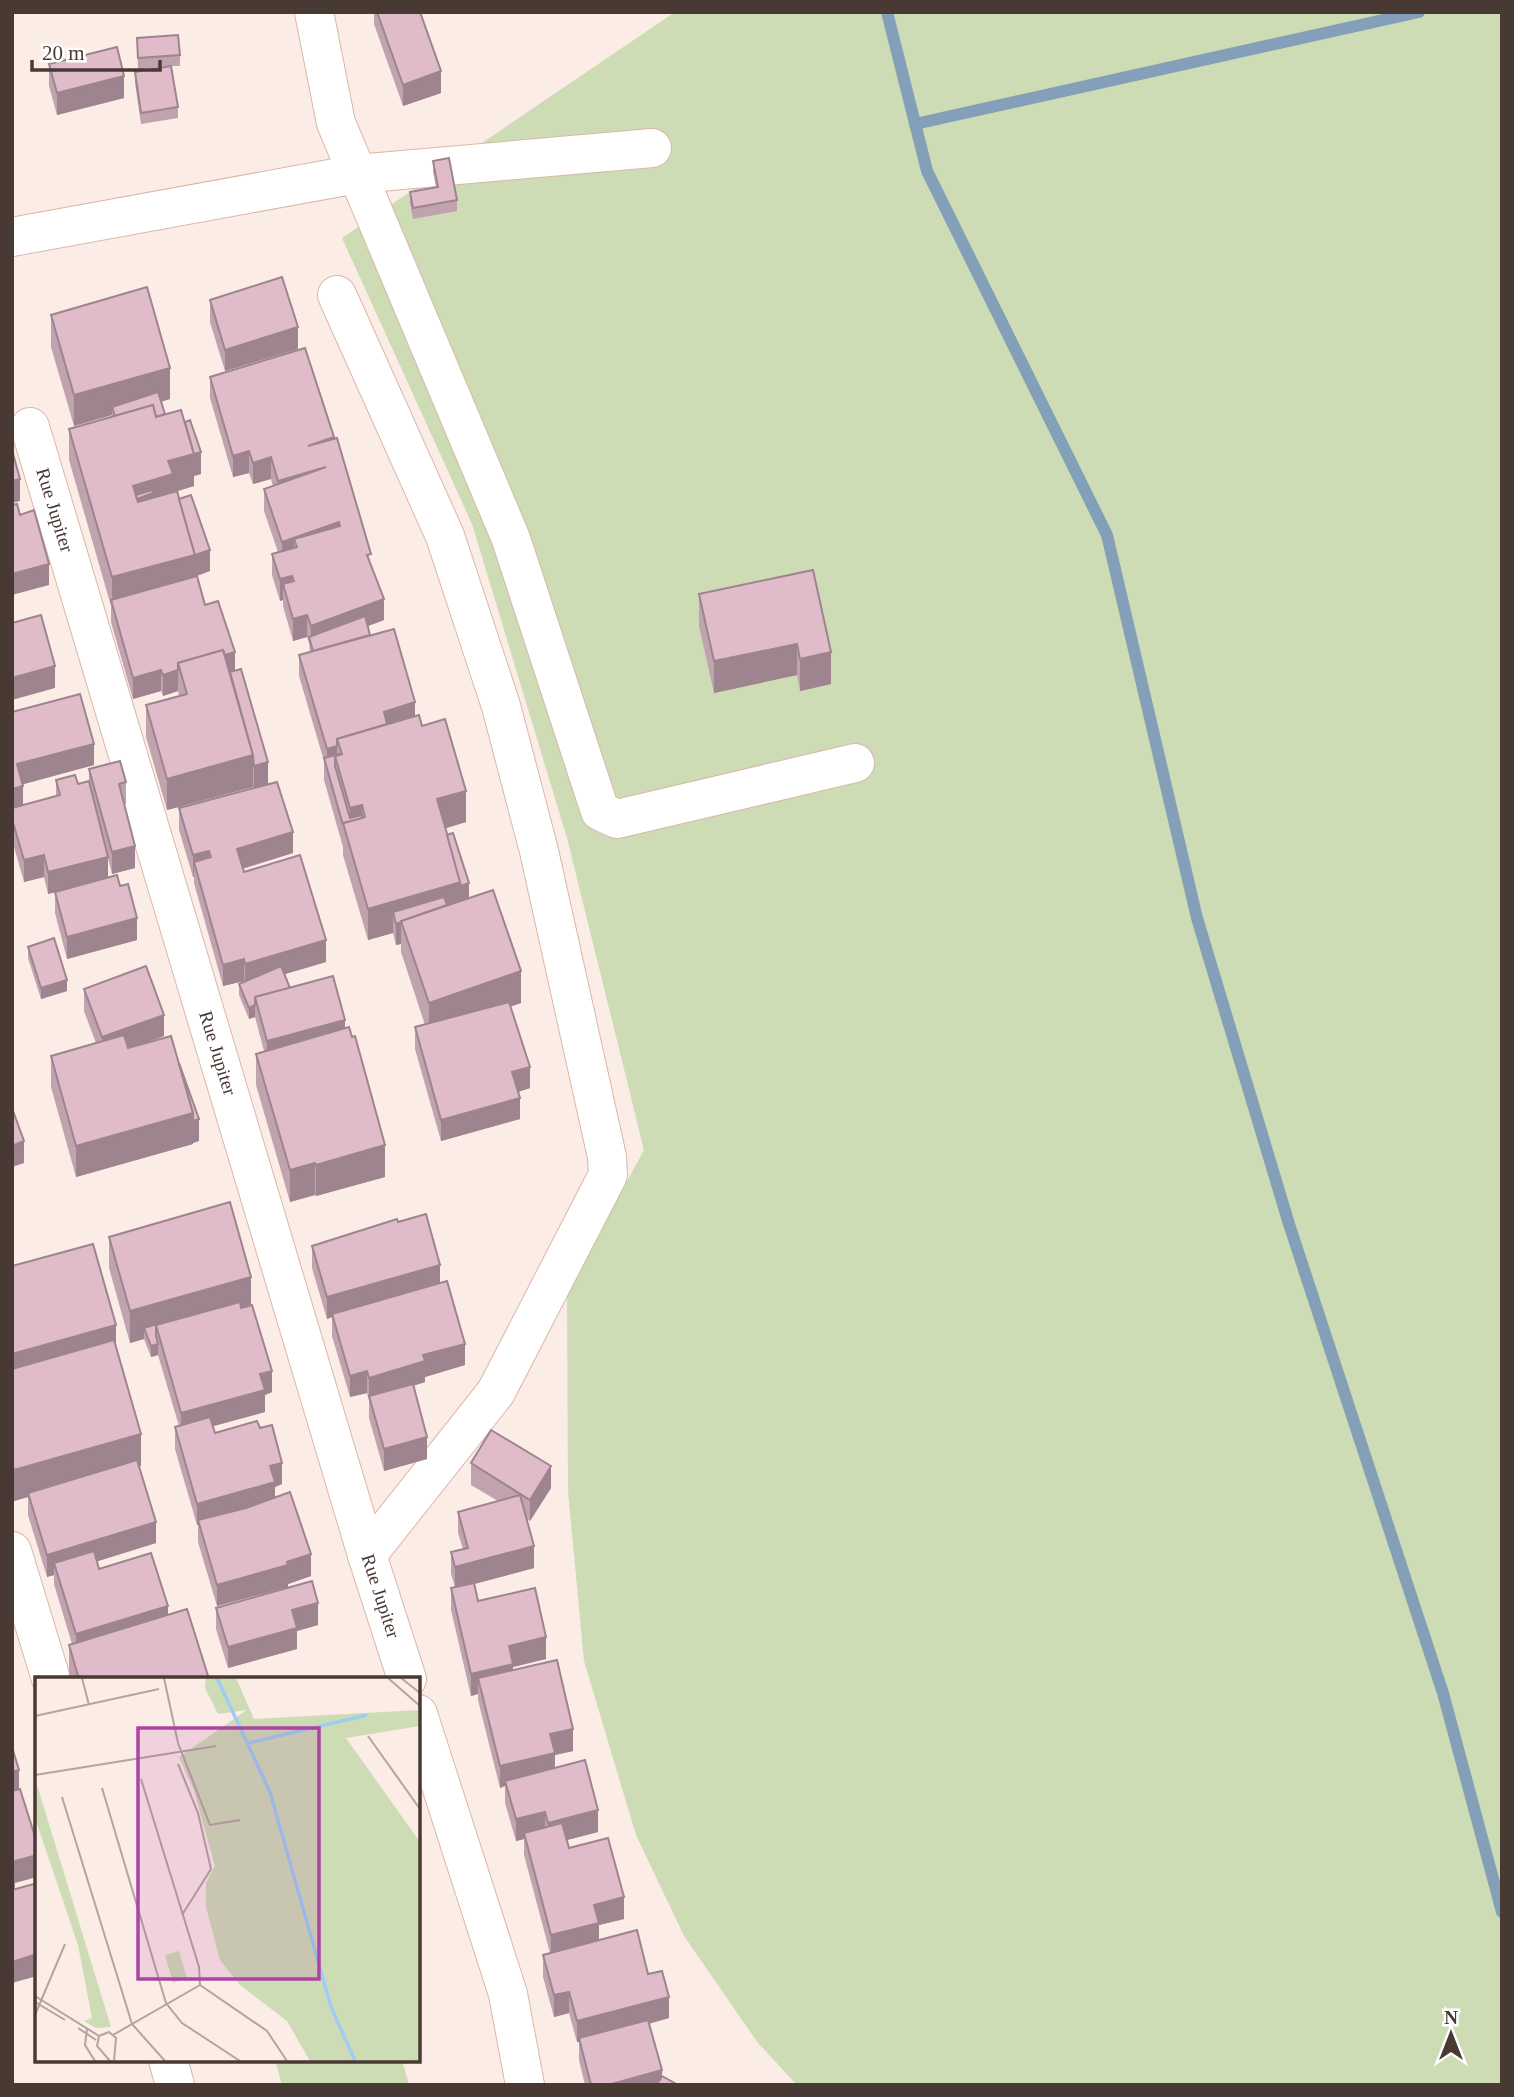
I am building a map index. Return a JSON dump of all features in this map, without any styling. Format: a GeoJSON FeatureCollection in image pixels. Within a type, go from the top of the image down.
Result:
{"type":"FeatureCollection","features":[{"type":"Feature","properties":{"kind":"street"},"geometry":{"type":"LineString","coordinates":[[314,12],[336,122],[511,539],[600,811],[617,819],[855,763]]}},
{"type":"Feature","properties":{"kind":"street"},"geometry":{"type":"LineString","coordinates":[[12,237],[356,174],[652,148]]}},
{"type":"Feature","properties":{"kind":"street"},"geometry":{"type":"LineString","coordinates":[[337,295],[445,536],[501,706],[539,851],[607,1157],[608,1175],[496,1392],[367,1555]]}},
{"type":"Feature","properties":{"kind":"street","name":"Rue Jupiter"},"geometry":{"type":"LineString","coordinates":[[30,427],[367,1555],[406,1677]]}},
{"type":"Feature","properties":{"kind":"street"},"geometry":{"type":"LineString","coordinates":[[12,1551],[50,1677]]}},
{"type":"Feature","properties":{"kind":"street"},"geometry":{"type":"LineString","coordinates":[[420,1720],[508,1994],[525,2085]]}},
{"type":"Feature","properties":{"kind":"street"},"geometry":{"type":"LineString","coordinates":[[169,2062],[175,2085]]}},
{"type":"Feature","properties":{"kind":"green space"},"geometry":{"type":"Polygon","coordinates":[[[675,12],[1502,12],[1502,2085],[797,2085],[758,2043],[684,1936],[636,1835],[584,1661],[568,1491],[567,1291],[644,1150],[567,838],[472,524],[342,238],[675,12]]]}},
{"type":"Feature","properties":{"kind":"green space"},"geometry":{"type":"Polygon","coordinates":[[[276,2062],[403,2062],[409,2085],[282,2085],[276,2062]]]}},
{"type":"Feature","properties":{"kind":"building"},"geometry":{"type":"Polygon","coordinates":[[[377,12],[420,12],[441,71],[403,85],[377,12]]]}},
{"type":"Feature","properties":{"kind":"building"},"geometry":{"type":"Polygon","coordinates":[[[178,35],[180,55],[138,58],[137,38],[178,35]]]}},
{"type":"Feature","properties":{"kind":"building"},"geometry":{"type":"Polygon","coordinates":[[[117,47],[124,76],[57,93],[49,64],[117,47]]]}},
{"type":"Feature","properties":{"kind":"building"},"geometry":{"type":"Polygon","coordinates":[[[171,66],[178,107],[141,113],[135,72],[171,66]]]}},
{"type":"Feature","properties":{"kind":"building"},"geometry":{"type":"Polygon","coordinates":[[[449,158],[457,200],[413,208],[410,192],[438,187],[433,161],[449,158]]]}},
{"type":"Feature","properties":{"kind":"building"},"geometry":{"type":"Polygon","coordinates":[[[282,277],[298,327],[225,350],[210,300],[282,277]]]}},
{"type":"Feature","properties":{"kind":"building"},"geometry":{"type":"Polygon","coordinates":[[[147,287],[170,368],[74,395],[51,315],[147,287]]]}},
{"type":"Feature","properties":{"kind":"building"},"geometry":{"type":"Polygon","coordinates":[[[305,348],[334,437],[308,446],[337,438],[371,554],[367,555],[384,599],[311,626],[307,615],[293,619],[283,584],[294,581],[292,576],[280,579],[272,554],[297,547],[294,539],[340,526],[339,522],[282,542],[264,489],[326,467],[278,481],[271,457],[253,463],[249,451],[233,456],[210,377],[305,348]]]}},
{"type":"Feature","properties":{"kind":"building"},"geometry":{"type":"Polygon","coordinates":[[[158,392],[165,414],[156,417],[153,405],[115,416],[112,407],[158,392]]]}},
{"type":"Feature","properties":{"kind":"building"},"geometry":{"type":"Polygon","coordinates":[[[153,405],[156,417],[181,410],[194,454],[168,461],[173,474],[133,486],[138,502],[177,491],[195,555],[112,577],[69,429],[153,405]]]}},
{"type":"Feature","properties":{"kind":"building"},"geometry":{"type":"Polygon","coordinates":[[[190,420],[201,452],[194,454],[185,422],[190,420]]]}},
{"type":"Feature","properties":{"kind":"building"},"geometry":{"type":"Polygon","coordinates":[[[12,450],[20,479],[12,481],[12,450]]]}},
{"type":"Feature","properties":{"kind":"building"},"geometry":{"type":"Polygon","coordinates":[[[152,490],[153,493],[137,499],[136,495],[152,490]]]}},
{"type":"Feature","properties":{"kind":"building"},"geometry":{"type":"Polygon","coordinates":[[[191,495],[210,550],[195,555],[179,499],[191,495]]]}},
{"type":"Feature","properties":{"kind":"building"},"geometry":{"type":"Polygon","coordinates":[[[17,504],[20,515],[34,510],[49,564],[12,574],[12,505],[17,504]]]}},
{"type":"Feature","properties":{"kind":"building"},"geometry":{"type":"Polygon","coordinates":[[[813,570],[831,652],[800,659],[797,644],[714,661],[699,594],[813,570]]]}},
{"type":"Feature","properties":{"kind":"building"},"geometry":{"type":"Polygon","coordinates":[[[197,576],[205,605],[218,601],[235,652],[225,655],[223,650],[178,663],[178,670],[163,675],[161,670],[133,678],[111,600],[197,576]]]}},
{"type":"Feature","properties":{"kind":"building"},"geometry":{"type":"Polygon","coordinates":[[[41,615],[55,666],[12,678],[12,623],[41,615]]]}},
{"type":"Feature","properties":{"kind":"building"},"geometry":{"type":"Polygon","coordinates":[[[365,616],[370,635],[313,651],[309,637],[365,616]]]}},
{"type":"Feature","properties":{"kind":"building"},"geometry":{"type":"Polygon","coordinates":[[[394,629],[415,702],[384,712],[387,724],[337,739],[337,746],[327,749],[299,655],[394,629]]]}},
{"type":"Feature","properties":{"kind":"building"},"geometry":{"type":"Polygon","coordinates":[[[223,650],[253,755],[167,779],[146,705],[187,694],[178,663],[223,650]]]}},
{"type":"Feature","properties":{"kind":"building"},"geometry":{"type":"Polygon","coordinates":[[[241,669],[268,762],[254,766],[230,672],[241,669]]]}},
{"type":"Feature","properties":{"kind":"building"},"geometry":{"type":"Polygon","coordinates":[[[80,694],[94,744],[17,764],[23,786],[12,789],[12,712],[80,694]]]}},
{"type":"Feature","properties":{"kind":"building"},"geometry":{"type":"Polygon","coordinates":[[[419,715],[422,726],[445,719],[466,791],[437,799],[461,882],[368,909],[343,823],[365,817],[362,805],[350,808],[335,756],[342,754],[337,739],[419,715]]]}},
{"type":"Feature","properties":{"kind":"building"},"geometry":{"type":"Polygon","coordinates":[[[339,754],[335,756],[335,766],[350,818],[362,815],[362,818],[343,825],[324,758],[339,754]]]}},
{"type":"Feature","properties":{"kind":"building"},"geometry":{"type":"Polygon","coordinates":[[[120,761],[126,782],[119,784],[135,846],[112,852],[89,769],[120,761]]]}},
{"type":"Feature","properties":{"kind":"building"},"geometry":{"type":"Polygon","coordinates":[[[75,775],[78,784],[89,781],[108,857],[48,872],[44,855],[24,860],[12,819],[12,808],[60,795],[56,780],[75,775]]]}},
{"type":"Feature","properties":{"kind":"building"},"geometry":{"type":"Polygon","coordinates":[[[277,782],[293,832],[237,849],[244,872],[300,855],[326,940],[245,964],[244,959],[223,965],[194,862],[211,857],[209,851],[193,855],[179,808],[277,782]]]}},
{"type":"Feature","properties":{"kind":"building"},"geometry":{"type":"Polygon","coordinates":[[[453,833],[469,883],[461,886],[447,835],[453,833]]]}},
{"type":"Feature","properties":{"kind":"building"},"geometry":{"type":"Polygon","coordinates":[[[117,875],[120,886],[128,884],[137,918],[67,937],[55,892],[117,875]]]}},
{"type":"Feature","properties":{"kind":"building"},"geometry":{"type":"Polygon","coordinates":[[[493,890],[521,971],[429,1003],[401,921],[493,890]]]}},
{"type":"Feature","properties":{"kind":"building"},"geometry":{"type":"Polygon","coordinates":[[[444,897],[447,905],[396,924],[393,912],[444,897]]]}},
{"type":"Feature","properties":{"kind":"building"},"geometry":{"type":"Polygon","coordinates":[[[54,938],[67,980],[41,988],[28,947],[54,938]]]}},
{"type":"Feature","properties":{"kind":"building"},"geometry":{"type":"Polygon","coordinates":[[[146,966],[164,1015],[102,1037],[84,989],[146,966]]]}},
{"type":"Feature","properties":{"kind":"building"},"geometry":{"type":"Polygon","coordinates":[[[281,966],[290,988],[255,997],[255,1005],[249,1008],[239,984],[281,966]]]}},
{"type":"Feature","properties":{"kind":"building"},"geometry":{"type":"Polygon","coordinates":[[[333,976],[345,1020],[267,1041],[255,997],[333,976]]]}},
{"type":"Feature","properties":{"kind":"building"},"geometry":{"type":"Polygon","coordinates":[[[509,1002],[530,1067],[512,1072],[520,1098],[441,1120],[415,1027],[509,1002]]]}},
{"type":"Feature","properties":{"kind":"building"},"geometry":{"type":"Polygon","coordinates":[[[349,1027],[352,1037],[355,1036],[385,1145],[290,1170],[256,1054],[349,1027]]]}},
{"type":"Feature","properties":{"kind":"building"},"geometry":{"type":"Polygon","coordinates":[[[124,1035],[128,1048],[171,1036],[193,1113],[76,1146],[51,1056],[124,1035]]]}},
{"type":"Feature","properties":{"kind":"building"},"geometry":{"type":"Polygon","coordinates":[[[179,1063],[199,1119],[193,1121],[193,1113],[179,1063]]]}},
{"type":"Feature","properties":{"kind":"building"},"geometry":{"type":"Polygon","coordinates":[[[12,1108],[24,1141],[12,1146],[12,1108]]]}},
{"type":"Feature","properties":{"kind":"building"},"geometry":{"type":"Polygon","coordinates":[[[230,1202],[251,1277],[130,1311],[109,1237],[230,1202]]]}},
{"type":"Feature","properties":{"kind":"building"},"geometry":{"type":"Polygon","coordinates":[[[426,1214],[440,1265],[327,1297],[312,1246],[397,1219],[398,1222],[426,1214]]]}},
{"type":"Feature","properties":{"kind":"building"},"geometry":{"type":"Polygon","coordinates":[[[93,1244],[116,1325],[12,1354],[12,1266],[93,1244]]]}},
{"type":"Feature","properties":{"kind":"building"},"geometry":{"type":"Polygon","coordinates":[[[447,1281],[465,1344],[423,1355],[425,1361],[369,1378],[367,1371],[350,1376],[332,1314],[447,1281]]]}},
{"type":"Feature","properties":{"kind":"building"},"geometry":{"type":"Polygon","coordinates":[[[240,1302],[241,1308],[252,1305],[272,1371],[260,1374],[265,1390],[181,1413],[156,1325],[240,1302]]]}},
{"type":"Feature","properties":{"kind":"building"},"geometry":{"type":"Polygon","coordinates":[[[164,1322],[156,1325],[158,1344],[151,1346],[144,1328],[164,1322]]]}},
{"type":"Feature","properties":{"kind":"building"},"geometry":{"type":"Polygon","coordinates":[[[114,1340],[141,1434],[14,1470],[12,1369],[114,1340]]]}},
{"type":"Feature","properties":{"kind":"building"},"geometry":{"type":"Polygon","coordinates":[[[413,1384],[427,1437],[384,1449],[369,1396],[413,1384]]]}},
{"type":"Feature","properties":{"kind":"building"},"geometry":{"type":"Polygon","coordinates":[[[210,1417],[215,1433],[257,1421],[260,1428],[272,1425],[282,1463],[270,1466],[275,1482],[197,1504],[175,1427],[210,1417]]]}},
{"type":"Feature","properties":{"kind":"building"},"geometry":{"type":"Polygon","coordinates":[[[491,1430],[551,1466],[530,1500],[471,1463],[491,1430]]]}},
{"type":"Feature","properties":{"kind":"building"},"geometry":{"type":"Polygon","coordinates":[[[137,1460],[156,1522],[47,1555],[28,1493],[137,1460]]]}},
{"type":"Feature","properties":{"kind":"building"},"geometry":{"type":"Polygon","coordinates":[[[290,1492],[311,1554],[287,1562],[288,1565],[217,1585],[198,1520],[246,1508],[290,1492]]]}},
{"type":"Feature","properties":{"kind":"building"},"geometry":{"type":"Polygon","coordinates":[[[520,1495],[534,1546],[455,1567],[451,1552],[468,1548],[458,1512],[520,1495]]]}},
{"type":"Feature","properties":{"kind":"building"},"geometry":{"type":"Polygon","coordinates":[[[94,1551],[99,1569],[151,1553],[168,1606],[76,1634],[54,1563],[94,1551]]]}},
{"type":"Feature","properties":{"kind":"building"},"geometry":{"type":"Polygon","coordinates":[[[312,1581],[318,1603],[292,1610],[297,1628],[228,1647],[216,1608],[312,1581]]]}},
{"type":"Feature","properties":{"kind":"building"},"geometry":{"type":"Polygon","coordinates":[[[474,1583],[478,1601],[535,1588],[546,1637],[509,1646],[513,1664],[471,1674],[451,1588],[474,1583]]]}},
{"type":"Feature","properties":{"kind":"building"},"geometry":{"type":"Polygon","coordinates":[[[187,1609],[208,1677],[78,1677],[69,1645],[187,1609]]]}},
{"type":"Feature","properties":{"kind":"building"},"geometry":{"type":"Polygon","coordinates":[[[557,1660],[573,1729],[550,1734],[555,1753],[500,1766],[478,1678],[557,1660]]]}},
{"type":"Feature","properties":{"kind":"building"},"geometry":{"type":"Polygon","coordinates":[[[12,1747],[19,1770],[12,1772],[12,1747]]]}},
{"type":"Feature","properties":{"kind":"building"},"geometry":{"type":"Polygon","coordinates":[[[585,1760],[598,1810],[548,1823],[545,1812],[516,1819],[505,1781],[585,1760]]]}},
{"type":"Feature","properties":{"kind":"building"},"geometry":{"type":"Polygon","coordinates":[[[20,1789],[35,1837],[35,1856],[12,1862],[12,1791],[20,1789]]]}},
{"type":"Feature","properties":{"kind":"building"},"geometry":{"type":"Polygon","coordinates":[[[562,1823],[569,1848],[608,1838],[624,1897],[594,1905],[599,1923],[551,1935],[524,1833],[562,1823]]]}},
{"type":"Feature","properties":{"kind":"building"},"geometry":{"type":"Polygon","coordinates":[[[35,1884],[35,1955],[12,1962],[12,1890],[35,1884]]]}},
{"type":"Feature","properties":{"kind":"building"},"geometry":{"type":"Polygon","coordinates":[[[637,1930],[648,1974],[662,1971],[669,1997],[577,2021],[569,1992],[554,1995],[543,1955],[637,1930]]]}},
{"type":"Feature","properties":{"kind":"building"},"geometry":{"type":"Polygon","coordinates":[[[648,2020],[662,2070],[608,2085],[591,2085],[579,2038],[648,2020]]]}},
{"type":"Feature","properties":{"kind":"building"},"geometry":{"type":"Polygon","coordinates":[[[662,2076],[678,2085],[657,2085],[662,2076]]]}},
{"type":"Feature","properties":{"kind":"waterway"},"geometry":{"type":"LineString","coordinates":[[887,12],[927,171],[1107,535],[1197,918],[1289,1224],[1443,1693],[1502,1912]]}},
{"type":"Feature","properties":{"kind":"waterway"},"geometry":{"type":"LineString","coordinates":[[915,124],[1419,12]]}}]}
